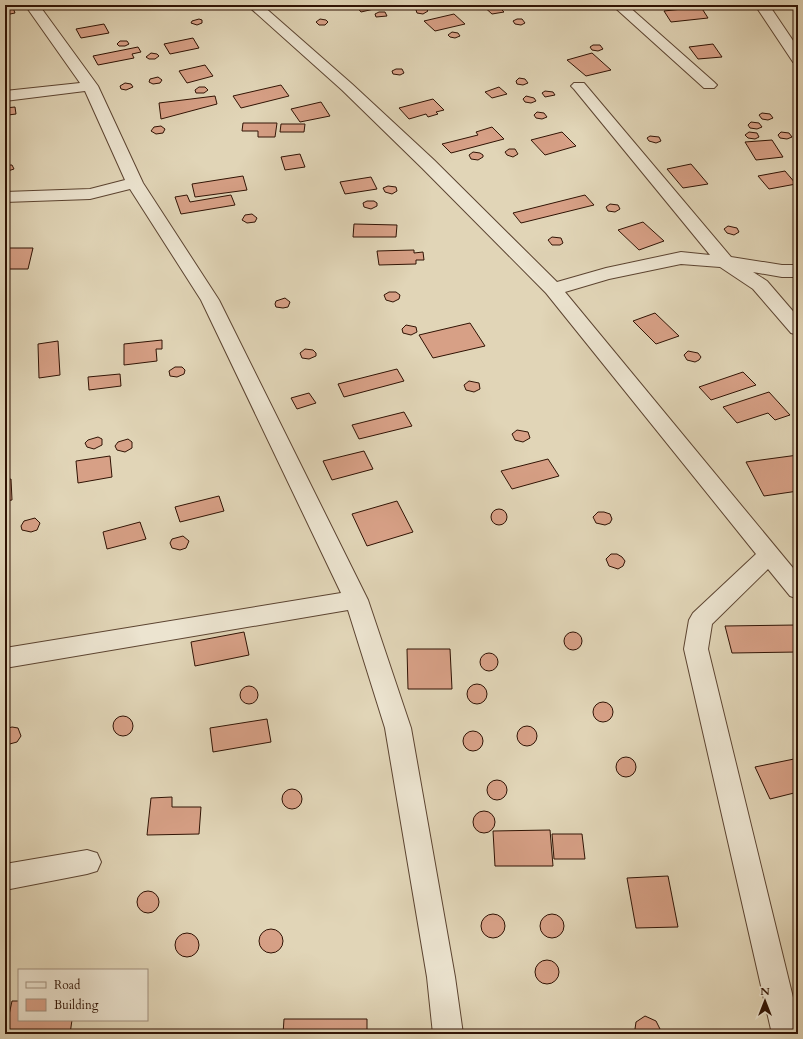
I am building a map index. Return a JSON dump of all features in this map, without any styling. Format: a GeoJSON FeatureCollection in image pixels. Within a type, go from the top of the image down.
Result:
{"type":"FeatureCollection","features":[{"type":"Feature","properties":{"kind":"street"},"geometry":{"type":"LineString","coordinates":[[32,5],[90,86],[135,183],[210,300],[356,600],[398,728],[441,977],[448,1034]]}},
{"type":"Feature","properties":{"kind":"street"},"geometry":{"type":"LineString","coordinates":[[254,5],[382,120],[553,289],[798,590]]}},
{"type":"Feature","properties":{"kind":"street"},"geometry":{"type":"LineString","coordinates":[[619,5],[709,85]]}},
{"type":"Feature","properties":{"kind":"street"},"geometry":{"type":"LineString","coordinates":[[762,5],[798,59]]}},
{"type":"Feature","properties":{"kind":"street"},"geometry":{"type":"LineString","coordinates":[[5,96],[90,86]]}},
{"type":"Feature","properties":{"kind":"street"},"geometry":{"type":"LineString","coordinates":[[579,86],[725,262],[760,285],[798,329]]}},
{"type":"Feature","properties":{"kind":"street"},"geometry":{"type":"LineString","coordinates":[[5,197],[90,194],[135,183]]}},
{"type":"Feature","properties":{"kind":"street"},"geometry":{"type":"LineString","coordinates":[[553,289],[606,274],[681,258],[725,262],[782,271],[798,271]]}},
{"type":"Feature","properties":{"kind":"street"},"geometry":{"type":"LineString","coordinates":[[769,555],[701,620],[696,649],[787,1034]]}},
{"type":"Feature","properties":{"kind":"street"},"geometry":{"type":"LineString","coordinates":[[5,658],[356,600]]}},
{"type":"Feature","properties":{"kind":"street"},"geometry":{"type":"LineString","coordinates":[[5,877],[87,862]]}},
{"type":"Feature","properties":{"kind":"building"},"geometry":{"type":"Polygon","coordinates":[[[5,5],[12,5],[15,13],[5,15],[5,5]]]}},
{"type":"Feature","properties":{"kind":"building"},"geometry":{"type":"Polygon","coordinates":[[[355,5],[391,5],[361,12],[355,5]]]}},
{"type":"Feature","properties":{"kind":"building"},"geometry":{"type":"Polygon","coordinates":[[[482,5],[497,5],[504,12],[492,14],[482,5]]]}},
{"type":"Feature","properties":{"kind":"building"},"geometry":{"type":"Polygon","coordinates":[[[701,7],[708,18],[671,22],[664,11],[701,7]]]}},
{"type":"Feature","properties":{"kind":"building"},"geometry":{"type":"Polygon","coordinates":[[[425,8],[428,11],[423,14],[417,13],[416,10],[425,8]]]}},
{"type":"Feature","properties":{"kind":"building"},"geometry":{"type":"Polygon","coordinates":[[[385,12],[387,16],[376,17],[375,14],[385,12]]]}},
{"type":"Feature","properties":{"kind":"building"},"geometry":{"type":"Polygon","coordinates":[[[454,14],[465,24],[435,31],[424,21],[454,14]]]}},
{"type":"Feature","properties":{"kind":"building"},"geometry":{"type":"Polygon","coordinates":[[[199,19],[202,20],[202,23],[197,25],[191,23],[192,21],[199,19]]]}},
{"type":"Feature","properties":{"kind":"building"},"geometry":{"type":"Polygon","coordinates":[[[320,19],[328,22],[325,25],[319,25],[316,22],[320,19]]]}},
{"type":"Feature","properties":{"kind":"building"},"geometry":{"type":"Polygon","coordinates":[[[522,19],[525,23],[521,25],[515,24],[513,21],[522,19]]]}},
{"type":"Feature","properties":{"kind":"building"},"geometry":{"type":"Polygon","coordinates":[[[104,24],[109,33],[81,38],[76,29],[104,24]]]}},
{"type":"Feature","properties":{"kind":"building"},"geometry":{"type":"Polygon","coordinates":[[[452,32],[458,33],[460,36],[455,38],[450,37],[448,35],[452,32]]]}},
{"type":"Feature","properties":{"kind":"building"},"geometry":{"type":"Polygon","coordinates":[[[193,38],[199,48],[170,54],[164,44],[193,38]]]}},
{"type":"Feature","properties":{"kind":"building"},"geometry":{"type":"Polygon","coordinates":[[[120,41],[127,41],[129,44],[119,46],[117,44],[120,41]]]}},
{"type":"Feature","properties":{"kind":"building"},"geometry":{"type":"Polygon","coordinates":[[[713,44],[722,57],[698,59],[689,47],[713,44]]]}},
{"type":"Feature","properties":{"kind":"building"},"geometry":{"type":"Polygon","coordinates":[[[593,45],[600,45],[603,49],[598,51],[592,50],[590,47],[593,45]]]}},
{"type":"Feature","properties":{"kind":"building"},"geometry":{"type":"Polygon","coordinates":[[[138,47],[141,52],[132,54],[134,58],[98,65],[93,56],[138,47]]]}},
{"type":"Feature","properties":{"kind":"building"},"geometry":{"type":"Polygon","coordinates":[[[151,53],[159,56],[155,59],[149,59],[146,57],[151,53]]]}},
{"type":"Feature","properties":{"kind":"building"},"geometry":{"type":"Polygon","coordinates":[[[592,53],[611,70],[586,76],[567,60],[592,53]]]}},
{"type":"Feature","properties":{"kind":"building"},"geometry":{"type":"Polygon","coordinates":[[[205,65],[213,76],[187,83],[179,71],[205,65]]]}},
{"type":"Feature","properties":{"kind":"building"},"geometry":{"type":"Polygon","coordinates":[[[402,69],[404,73],[400,75],[393,74],[392,71],[402,69]]]}},
{"type":"Feature","properties":{"kind":"building"},"geometry":{"type":"Polygon","coordinates":[[[158,77],[162,80],[160,83],[153,84],[149,82],[150,79],[158,77]]]}},
{"type":"Feature","properties":{"kind":"building"},"geometry":{"type":"Polygon","coordinates":[[[519,78],[525,79],[528,83],[523,85],[517,84],[516,81],[519,78]]]}},
{"type":"Feature","properties":{"kind":"building"},"geometry":{"type":"Polygon","coordinates":[[[125,83],[131,84],[133,87],[126,90],[121,89],[120,86],[125,83]]]}},
{"type":"Feature","properties":{"kind":"building"},"geometry":{"type":"Polygon","coordinates":[[[281,85],[289,96],[241,108],[233,96],[281,85]]]}},
{"type":"Feature","properties":{"kind":"building"},"geometry":{"type":"Polygon","coordinates":[[[199,87],[205,87],[208,90],[204,93],[196,93],[195,90],[199,87]]]}},
{"type":"Feature","properties":{"kind":"building"},"geometry":{"type":"Polygon","coordinates":[[[499,87],[507,94],[492,98],[485,92],[499,87]]]}},
{"type":"Feature","properties":{"kind":"building"},"geometry":{"type":"Polygon","coordinates":[[[545,91],[553,92],[555,95],[545,97],[542,93],[545,91]]]}},
{"type":"Feature","properties":{"kind":"building"},"geometry":{"type":"Polygon","coordinates":[[[215,96],[217,104],[161,119],[159,103],[215,96]]]}},
{"type":"Feature","properties":{"kind":"building"},"geometry":{"type":"Polygon","coordinates":[[[526,96],[534,98],[536,101],[531,103],[525,102],[523,99],[526,96]]]}},
{"type":"Feature","properties":{"kind":"building"},"geometry":{"type":"Polygon","coordinates":[[[433,99],[444,110],[436,112],[438,114],[428,117],[426,114],[409,119],[399,108],[433,99]]]}},
{"type":"Feature","properties":{"kind":"building"},"geometry":{"type":"Polygon","coordinates":[[[321,102],[330,116],[300,122],[291,109],[321,102]]]}},
{"type":"Feature","properties":{"kind":"building"},"geometry":{"type":"Polygon","coordinates":[[[15,107],[16,114],[8,115],[9,123],[5,124],[5,108],[15,107]]]}},
{"type":"Feature","properties":{"kind":"building"},"geometry":{"type":"Polygon","coordinates":[[[537,112],[544,113],[547,117],[542,119],[536,118],[534,115],[537,112]]]}},
{"type":"Feature","properties":{"kind":"building"},"geometry":{"type":"Polygon","coordinates":[[[762,113],[770,114],[773,118],[768,120],[762,119],[759,115],[762,113]]]}},
{"type":"Feature","properties":{"kind":"building"},"geometry":{"type":"Polygon","coordinates":[[[751,122],[759,123],[762,127],[757,129],[750,128],[748,125],[751,122]]]}},
{"type":"Feature","properties":{"kind":"building"},"geometry":{"type":"Polygon","coordinates":[[[243,123],[277,123],[275,137],[258,137],[258,131],[242,131],[243,123]]]}},
{"type":"Feature","properties":{"kind":"building"},"geometry":{"type":"Polygon","coordinates":[[[281,124],[305,124],[304,132],[280,132],[281,124]]]}},
{"type":"Feature","properties":{"kind":"building"},"geometry":{"type":"Polygon","coordinates":[[[161,126],[165,129],[163,133],[156,134],[151,131],[154,127],[161,126]]]}},
{"type":"Feature","properties":{"kind":"building"},"geometry":{"type":"Polygon","coordinates":[[[492,127],[504,139],[451,153],[442,144],[478,135],[476,132],[492,127]]]}},
{"type":"Feature","properties":{"kind":"building"},"geometry":{"type":"Polygon","coordinates":[[[562,132],[576,146],[545,155],[531,140],[562,132]]]}},
{"type":"Feature","properties":{"kind":"building"},"geometry":{"type":"Polygon","coordinates":[[[749,132],[757,133],[759,137],[755,139],[748,138],[745,135],[749,132]]]}},
{"type":"Feature","properties":{"kind":"building"},"geometry":{"type":"Polygon","coordinates":[[[781,132],[789,133],[792,137],[787,139],[780,138],[778,135],[781,132]]]}},
{"type":"Feature","properties":{"kind":"building"},"geometry":{"type":"Polygon","coordinates":[[[650,136],[659,137],[661,141],[656,143],[649,141],[647,138],[650,136]]]}},
{"type":"Feature","properties":{"kind":"building"},"geometry":{"type":"Polygon","coordinates":[[[772,140],[783,157],[756,160],[745,142],[772,140]]]}},
{"type":"Feature","properties":{"kind":"building"},"geometry":{"type":"Polygon","coordinates":[[[509,149],[515,149],[518,154],[513,157],[507,155],[505,152],[509,149]]]}},
{"type":"Feature","properties":{"kind":"building"},"geometry":{"type":"Polygon","coordinates":[[[473,152],[480,153],[483,157],[478,160],[471,159],[469,155],[473,152]]]}},
{"type":"Feature","properties":{"kind":"building"},"geometry":{"type":"Polygon","coordinates":[[[300,154],[305,167],[285,170],[281,157],[300,154]]]}},
{"type":"Feature","properties":{"kind":"building"},"geometry":{"type":"Polygon","coordinates":[[[691,164],[708,184],[683,188],[667,169],[691,164]]]}},
{"type":"Feature","properties":{"kind":"building"},"geometry":{"type":"Polygon","coordinates":[[[5,165],[12,165],[14,169],[5,172],[5,165]]]}},
{"type":"Feature","properties":{"kind":"building"},"geometry":{"type":"Polygon","coordinates":[[[785,171],[796,184],[769,189],[758,176],[785,171]]]}},
{"type":"Feature","properties":{"kind":"building"},"geometry":{"type":"Polygon","coordinates":[[[243,176],[247,190],[195,197],[192,184],[243,176]]]}},
{"type":"Feature","properties":{"kind":"building"},"geometry":{"type":"Polygon","coordinates":[[[371,177],[377,189],[345,194],[340,182],[371,177]]]}},
{"type":"Feature","properties":{"kind":"building"},"geometry":{"type":"Polygon","coordinates":[[[388,186],[396,187],[397,191],[392,194],[385,192],[383,188],[388,186]]]}},
{"type":"Feature","properties":{"kind":"building"},"geometry":{"type":"Polygon","coordinates":[[[187,195],[190,202],[231,195],[235,205],[181,214],[175,197],[187,195]]]}},
{"type":"Feature","properties":{"kind":"building"},"geometry":{"type":"Polygon","coordinates":[[[585,195],[594,205],[521,223],[513,213],[585,195]]]}},
{"type":"Feature","properties":{"kind":"building"},"geometry":{"type":"Polygon","coordinates":[[[367,201],[374,201],[377,203],[377,206],[371,209],[364,207],[363,203],[367,201]]]}},
{"type":"Feature","properties":{"kind":"building"},"geometry":{"type":"Polygon","coordinates":[[[610,204],[618,205],[620,209],[615,212],[608,211],[606,207],[610,204]]]}},
{"type":"Feature","properties":{"kind":"building"},"geometry":{"type":"Polygon","coordinates":[[[252,214],[257,218],[255,222],[247,223],[242,220],[245,215],[252,214]]]}},
{"type":"Feature","properties":{"kind":"building"},"geometry":{"type":"Polygon","coordinates":[[[643,222],[664,241],[639,250],[618,230],[643,222]]]}},
{"type":"Feature","properties":{"kind":"building"},"geometry":{"type":"Polygon","coordinates":[[[354,224],[397,225],[396,237],[353,237],[354,224]]]}},
{"type":"Feature","properties":{"kind":"building"},"geometry":{"type":"Polygon","coordinates":[[[728,226],[737,228],[739,232],[734,235],[727,233],[724,229],[728,226]]]}},
{"type":"Feature","properties":{"kind":"building"},"geometry":{"type":"Polygon","coordinates":[[[552,237],[561,238],[563,243],[560,245],[552,245],[548,240],[552,237]]]}},
{"type":"Feature","properties":{"kind":"building"},"geometry":{"type":"Polygon","coordinates":[[[5,248],[33,248],[28,269],[5,269],[5,248]]]}},
{"type":"Feature","properties":{"kind":"building"},"geometry":{"type":"Polygon","coordinates":[[[414,250],[414,253],[423,252],[424,260],[416,260],[416,264],[379,265],[377,251],[414,250]]]}},
{"type":"Feature","properties":{"kind":"building"},"geometry":{"type":"Polygon","coordinates":[[[389,292],[396,292],[400,295],[399,299],[393,302],[386,300],[384,295],[389,292]]]}},
{"type":"Feature","properties":{"kind":"building"},"geometry":{"type":"Polygon","coordinates":[[[285,298],[290,302],[288,307],[276,307],[276,301],[285,298]]]}},
{"type":"Feature","properties":{"kind":"building"},"geometry":{"type":"Polygon","coordinates":[[[655,313],[679,336],[656,344],[633,321],[655,313]]]}},
{"type":"Feature","properties":{"kind":"building"},"geometry":{"type":"Polygon","coordinates":[[[470,323],[485,346],[433,358],[419,335],[470,323]]]}},
{"type":"Feature","properties":{"kind":"building"},"geometry":{"type":"Polygon","coordinates":[[[406,325],[416,327],[417,332],[411,335],[403,333],[402,329],[406,325]]]}},
{"type":"Feature","properties":{"kind":"building"},"geometry":{"type":"Polygon","coordinates":[[[162,340],[162,349],[156,349],[157,361],[124,365],[124,344],[162,340]]]}},
{"type":"Feature","properties":{"kind":"building"},"geometry":{"type":"Polygon","coordinates":[[[58,341],[60,375],[39,378],[38,344],[58,341]]]}},
{"type":"Feature","properties":{"kind":"building"},"geometry":{"type":"Polygon","coordinates":[[[305,349],[313,350],[316,353],[316,356],[309,359],[302,358],[300,353],[305,349]]]}},
{"type":"Feature","properties":{"kind":"building"},"geometry":{"type":"Polygon","coordinates":[[[688,351],[698,353],[701,357],[695,362],[687,360],[684,355],[688,351]]]}},
{"type":"Feature","properties":{"kind":"building"},"geometry":{"type":"Polygon","coordinates":[[[175,367],[182,367],[185,370],[184,374],[177,377],[170,376],[169,371],[175,367]]]}},
{"type":"Feature","properties":{"kind":"building"},"geometry":{"type":"Polygon","coordinates":[[[397,369],[404,381],[344,397],[338,384],[397,369]]]}},
{"type":"Feature","properties":{"kind":"building"},"geometry":{"type":"Polygon","coordinates":[[[743,372],[756,385],[711,400],[699,387],[743,372]]]}},
{"type":"Feature","properties":{"kind":"building"},"geometry":{"type":"Polygon","coordinates":[[[120,374],[121,386],[89,390],[88,377],[120,374]]]}},
{"type":"Feature","properties":{"kind":"building"},"geometry":{"type":"Polygon","coordinates":[[[469,381],[479,383],[480,389],[474,392],[466,390],[464,385],[469,381]]]}},
{"type":"Feature","properties":{"kind":"building"},"geometry":{"type":"Polygon","coordinates":[[[769,392],[790,415],[775,420],[768,413],[737,423],[723,407],[769,392]]]}},
{"type":"Feature","properties":{"kind":"building"},"geometry":{"type":"Polygon","coordinates":[[[309,393],[316,403],[297,409],[291,398],[309,393]]]}},
{"type":"Feature","properties":{"kind":"building"},"geometry":{"type":"Polygon","coordinates":[[[404,412],[412,426],[359,439],[352,425],[404,412]]]}},
{"type":"Feature","properties":{"kind":"building"},"geometry":{"type":"Polygon","coordinates":[[[517,430],[528,432],[530,438],[523,442],[515,440],[512,434],[517,430]]]}},
{"type":"Feature","properties":{"kind":"building"},"geometry":{"type":"Polygon","coordinates":[[[98,437],[102,439],[102,445],[94,449],[87,447],[85,443],[88,440],[98,437]]]}},
{"type":"Feature","properties":{"kind":"building"},"geometry":{"type":"Polygon","coordinates":[[[128,439],[132,442],[132,448],[125,452],[117,450],[115,446],[118,442],[128,439]]]}},
{"type":"Feature","properties":{"kind":"building"},"geometry":{"type":"Polygon","coordinates":[[[364,451],[373,469],[332,480],[323,461],[364,451]]]}},
{"type":"Feature","properties":{"kind":"building"},"geometry":{"type":"Polygon","coordinates":[[[798,455],[798,491],[764,496],[746,462],[798,455]]]}},
{"type":"Feature","properties":{"kind":"building"},"geometry":{"type":"Polygon","coordinates":[[[110,456],[112,477],[78,483],[76,461],[110,456]]]}},
{"type":"Feature","properties":{"kind":"building"},"geometry":{"type":"Polygon","coordinates":[[[548,459],[559,476],[512,489],[501,471],[548,459]]]}},
{"type":"Feature","properties":{"kind":"building"},"geometry":{"type":"Polygon","coordinates":[[[11,479],[12,500],[5,501],[5,480],[11,479]]]}},
{"type":"Feature","properties":{"kind":"building"},"geometry":{"type":"Polygon","coordinates":[[[219,496],[224,511],[180,522],[175,507],[219,496]]]}},
{"type":"Feature","properties":{"kind":"building"},"geometry":{"type":"Polygon","coordinates":[[[397,501],[413,532],[367,546],[352,514],[397,501]]]}},
{"type":"Feature","properties":{"kind":"building"},"geometry":{"type":"Polygon","coordinates":[[[499,509],[505,511],[507,517],[505,523],[499,525],[493,523],[491,517],[493,511],[499,509]]]}},
{"type":"Feature","properties":{"kind":"building"},"geometry":{"type":"Polygon","coordinates":[[[598,512],[610,514],[612,519],[610,523],[605,525],[596,523],[593,517],[598,512]]]}},
{"type":"Feature","properties":{"kind":"building"},"geometry":{"type":"Polygon","coordinates":[[[35,518],[40,523],[37,530],[31,532],[22,530],[21,526],[24,521],[35,518]]]}},
{"type":"Feature","properties":{"kind":"building"},"geometry":{"type":"Polygon","coordinates":[[[140,522],[146,539],[107,549],[103,532],[140,522]]]}},
{"type":"Feature","properties":{"kind":"building"},"geometry":{"type":"Polygon","coordinates":[[[183,536],[189,541],[186,548],[180,550],[172,548],[170,543],[172,539],[183,536]]]}},
{"type":"Feature","properties":{"kind":"building"},"geometry":{"type":"Polygon","coordinates":[[[611,554],[617,554],[622,557],[625,561],[623,566],[618,569],[609,566],[606,559],[611,554]]]}},
{"type":"Feature","properties":{"kind":"building"},"geometry":{"type":"Polygon","coordinates":[[[796,625],[798,652],[732,653],[725,626],[796,625]]]}},
{"type":"Feature","properties":{"kind":"building"},"geometry":{"type":"Polygon","coordinates":[[[244,632],[249,655],[195,666],[191,642],[244,632]]]}},
{"type":"Feature","properties":{"kind":"building"},"geometry":{"type":"Polygon","coordinates":[[[573,632],[579,635],[582,641],[579,647],[573,650],[567,647],[564,641],[567,635],[573,632]]]}},
{"type":"Feature","properties":{"kind":"building"},"geometry":{"type":"Polygon","coordinates":[[[407,649],[450,649],[452,689],[408,689],[407,649]]]}},
{"type":"Feature","properties":{"kind":"building"},"geometry":{"type":"Polygon","coordinates":[[[485,653],[493,653],[498,658],[496,669],[493,671],[485,671],[480,666],[480,658],[485,653]]]}},
{"type":"Feature","properties":{"kind":"building"},"geometry":{"type":"Polygon","coordinates":[[[477,684],[484,687],[487,694],[484,701],[477,704],[470,701],[467,694],[470,687],[477,684]]]}},
{"type":"Feature","properties":{"kind":"building"},"geometry":{"type":"Polygon","coordinates":[[[245,686],[253,686],[258,691],[256,702],[253,704],[245,704],[240,699],[240,691],[245,686]]]}},
{"type":"Feature","properties":{"kind":"building"},"geometry":{"type":"Polygon","coordinates":[[[603,702],[610,705],[613,712],[610,719],[603,722],[596,719],[593,712],[596,705],[603,702]]]}},
{"type":"Feature","properties":{"kind":"building"},"geometry":{"type":"Polygon","coordinates":[[[123,716],[130,719],[133,726],[130,733],[123,736],[116,733],[113,726],[116,719],[123,716]]]}},
{"type":"Feature","properties":{"kind":"building"},"geometry":{"type":"Polygon","coordinates":[[[267,719],[271,742],[213,752],[210,728],[267,719]]]}},
{"type":"Feature","properties":{"kind":"building"},"geometry":{"type":"Polygon","coordinates":[[[527,726],[534,729],[537,736],[534,743],[527,746],[520,743],[517,736],[520,729],[527,726]]]}},
{"type":"Feature","properties":{"kind":"building"},"geometry":{"type":"Polygon","coordinates":[[[12,727],[18,728],[21,736],[17,742],[6,745],[5,729],[12,727]]]}},
{"type":"Feature","properties":{"kind":"building"},"geometry":{"type":"Polygon","coordinates":[[[473,731],[480,734],[483,741],[480,748],[473,751],[466,748],[463,741],[466,734],[473,731]]]}},
{"type":"Feature","properties":{"kind":"building"},"geometry":{"type":"Polygon","coordinates":[[[626,757],[633,760],[636,767],[633,774],[626,777],[619,774],[616,767],[619,760],[626,757]]]}},
{"type":"Feature","properties":{"kind":"building"},"geometry":{"type":"Polygon","coordinates":[[[794,759],[798,767],[798,792],[770,799],[755,767],[794,759]]]}},
{"type":"Feature","properties":{"kind":"building"},"geometry":{"type":"Polygon","coordinates":[[[493,780],[501,780],[507,786],[507,794],[501,800],[493,800],[487,794],[487,786],[493,780]]]}},
{"type":"Feature","properties":{"kind":"building"},"geometry":{"type":"Polygon","coordinates":[[[288,789],[296,789],[302,795],[302,803],[296,809],[288,809],[282,803],[282,795],[288,789]]]}},
{"type":"Feature","properties":{"kind":"building"},"geometry":{"type":"Polygon","coordinates":[[[172,797],[172,807],[201,807],[199,834],[147,835],[151,798],[172,797]]]}},
{"type":"Feature","properties":{"kind":"building"},"geometry":{"type":"Polygon","coordinates":[[[484,811],[492,814],[495,822],[492,830],[484,833],[476,830],[473,822],[476,814],[484,811]]]}},
{"type":"Feature","properties":{"kind":"building"},"geometry":{"type":"Polygon","coordinates":[[[550,830],[553,866],[495,866],[493,831],[550,830]]]}},
{"type":"Feature","properties":{"kind":"building"},"geometry":{"type":"Polygon","coordinates":[[[552,834],[582,834],[585,859],[554,859],[552,834]]]}},
{"type":"Feature","properties":{"kind":"building"},"geometry":{"type":"Polygon","coordinates":[[[668,876],[678,927],[636,928],[627,878],[668,876]]]}},
{"type":"Feature","properties":{"kind":"building"},"geometry":{"type":"Polygon","coordinates":[[[148,891],[156,894],[159,902],[156,910],[148,913],[140,910],[137,902],[140,894],[148,891]]]}},
{"type":"Feature","properties":{"kind":"building"},"geometry":{"type":"Polygon","coordinates":[[[493,914],[501,918],[505,926],[501,934],[493,938],[485,934],[481,926],[485,918],[493,914]]]}},
{"type":"Feature","properties":{"kind":"building"},"geometry":{"type":"Polygon","coordinates":[[[552,914],[560,918],[564,926],[560,934],[552,938],[544,934],[540,926],[544,918],[552,914]]]}},
{"type":"Feature","properties":{"kind":"building"},"geometry":{"type":"Polygon","coordinates":[[[271,929],[279,933],[283,941],[279,949],[271,953],[263,949],[259,941],[263,933],[271,929]]]}},
{"type":"Feature","properties":{"kind":"building"},"geometry":{"type":"Polygon","coordinates":[[[187,933],[192,934],[198,940],[198,950],[192,956],[187,957],[182,956],[176,950],[175,945],[176,940],[182,934],[187,933]]]}},
{"type":"Feature","properties":{"kind":"building"},"geometry":{"type":"Polygon","coordinates":[[[547,960],[556,963],[559,972],[556,981],[547,984],[538,981],[535,972],[538,963],[547,960]]]}},
{"type":"Feature","properties":{"kind":"building"},"geometry":{"type":"Polygon","coordinates":[[[12,1001],[18,1001],[18,1021],[72,1021],[70,1034],[5,1034],[12,1001]]]}},
{"type":"Feature","properties":{"kind":"building"},"geometry":{"type":"Polygon","coordinates":[[[645,1016],[656,1021],[660,1029],[659,1034],[637,1034],[635,1029],[636,1022],[645,1016]]]}},
{"type":"Feature","properties":{"kind":"building"},"geometry":{"type":"Polygon","coordinates":[[[284,1019],[367,1019],[367,1034],[283,1034],[284,1019]]]}}]}
